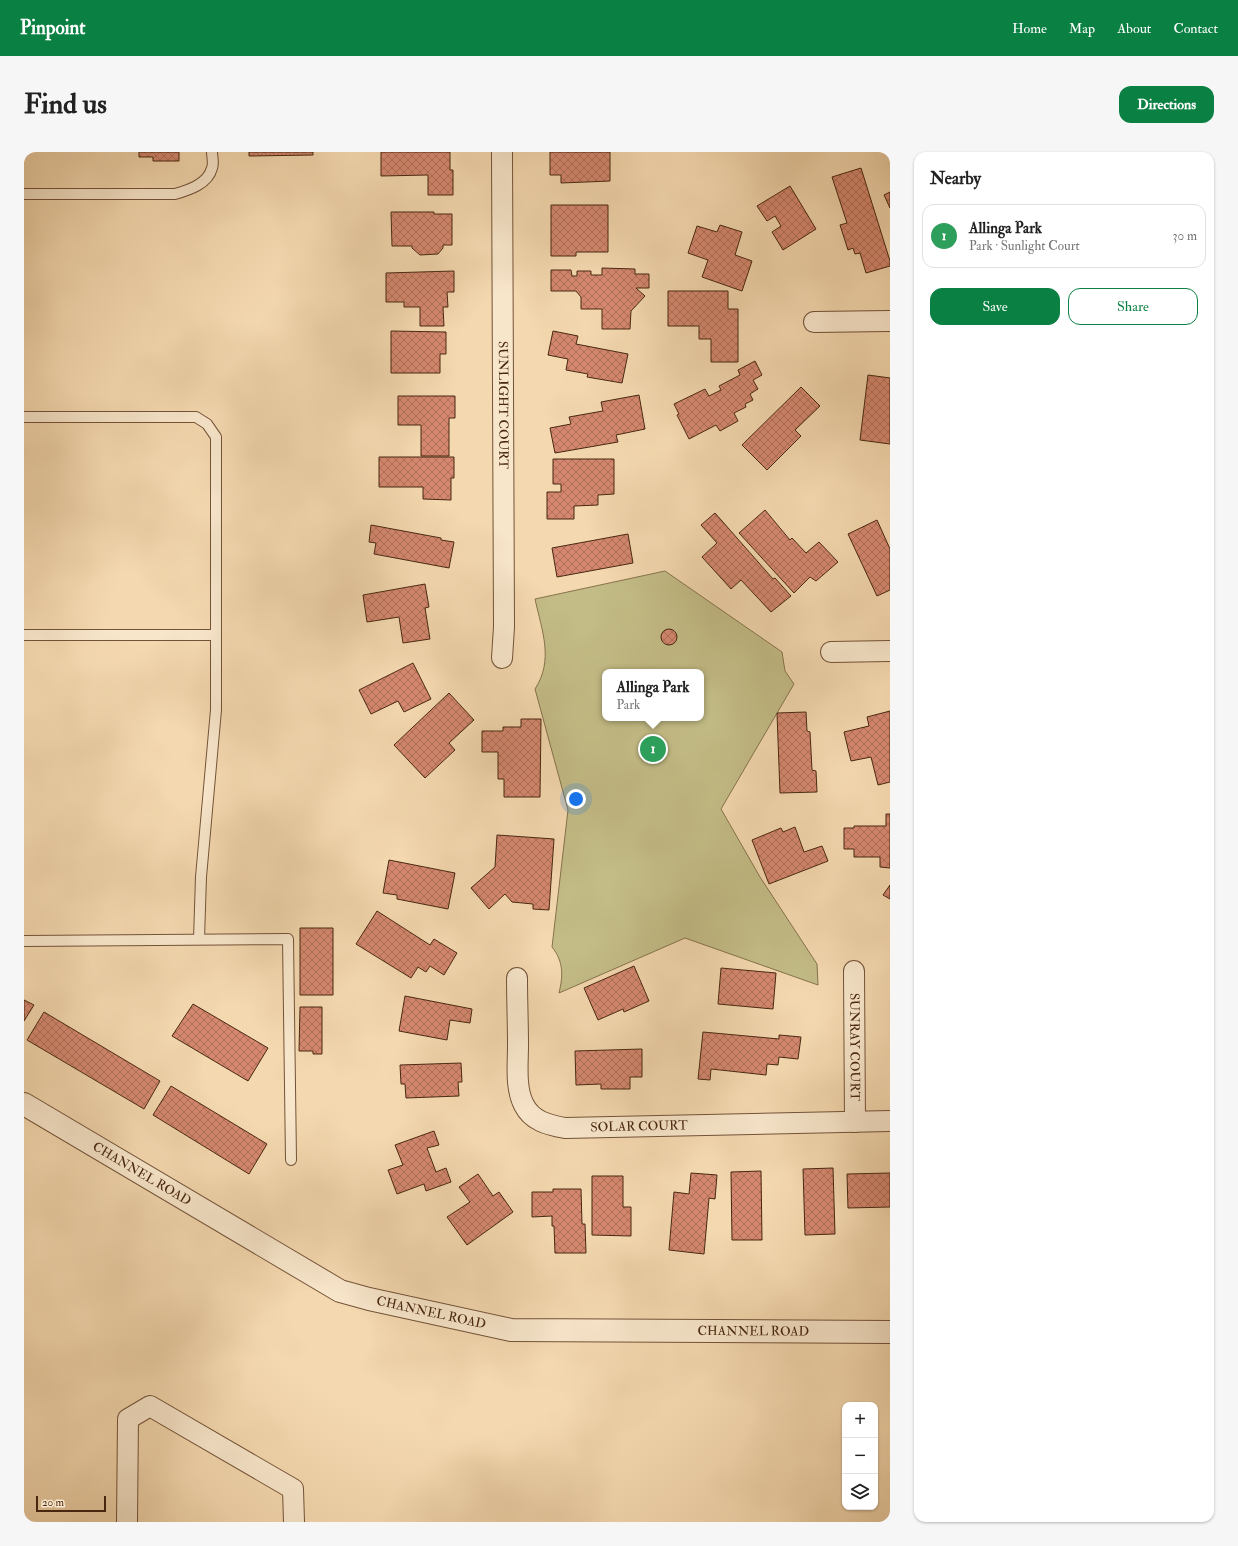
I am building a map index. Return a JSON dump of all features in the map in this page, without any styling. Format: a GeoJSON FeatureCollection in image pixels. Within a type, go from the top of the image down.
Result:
{"type":"FeatureCollection","features":[{"type":"Feature","properties":{"kind":"street","name":"SUNLIGHT COURT"},"geometry":{"type":"LineString","coordinates":[[502,152],[504,619],[502,658]]}},
{"type":"Feature","properties":{"kind":"street"},"geometry":{"type":"LineString","coordinates":[[814,322],[890,321]]}},
{"type":"Feature","properties":{"kind":"street"},"geometry":{"type":"LineString","coordinates":[[831,652],[890,651]]}},
{"type":"Feature","properties":{"kind":"street","name":"SUNRAY COURT"},"geometry":{"type":"LineString","coordinates":[[854,972],[855,1122]]}},
{"type":"Feature","properties":{"kind":"street","name":"SOLAR COURT"},"geometry":{"type":"LineString","coordinates":[[517,978],[518,1084],[524,1106],[540,1122],[550,1126],[565,1128],[890,1121]]}},
{"type":"Feature","properties":{"kind":"street","name":"CHANNEL ROAD"},"geometry":{"type":"LineString","coordinates":[[24,1104],[340,1291],[369,1299],[511,1330],[890,1332]]}},
{"type":"Feature","properties":{"kind":"street"},"geometry":{"type":"LineString","coordinates":[[127,1522],[128,1419],[150,1406],[293,1489],[294,1522]]}},
{"type":"Feature","properties":{"kind":"lane"},"geometry":{"type":"LineString","coordinates":[[24,194],[175,194],[191,190],[205,180],[212,168],[212,152]]}},
{"type":"Feature","properties":{"kind":"lane"},"geometry":{"type":"LineString","coordinates":[[24,418],[196,417],[207,424],[216,437],[216,710],[201,877],[198,939]]}},
{"type":"Feature","properties":{"kind":"lane"},"geometry":{"type":"LineString","coordinates":[[24,635],[216,635]]}},
{"type":"Feature","properties":{"kind":"lane"},"geometry":{"type":"LineString","coordinates":[[24,941],[288,939],[292,1160]]}},
{"type":"Feature","properties":{"kind":"shaded area"},"geometry":{"type":"Polygon","coordinates":[[[665,571],[782,652],[785,671],[794,684],[721,809],[760,877],[817,964],[818,985],[685,938],[559,993],[562,969],[559,958],[552,947],[568,810],[535,689],[541,678],[544,667],[545,645],[535,599],[665,571]]]}},
{"type":"Feature","properties":{"kind":"building"},"geometry":{"type":"Polygon","coordinates":[[[139,152],[179,152],[179,161],[153,161],[153,157],[139,157],[139,152]]]}},
{"type":"Feature","properties":{"kind":"building"},"geometry":{"type":"Polygon","coordinates":[[[249,152],[313,152],[313,155],[249,156],[249,152]]]}},
{"type":"Feature","properties":{"kind":"building"},"geometry":{"type":"Polygon","coordinates":[[[381,152],[450,152],[450,170],[453,170],[453,195],[428,195],[428,175],[381,176],[381,152]]]}},
{"type":"Feature","properties":{"kind":"building"},"geometry":{"type":"Polygon","coordinates":[[[550,152],[610,152],[610,181],[561,183],[561,175],[550,175],[550,152]]]}},
{"type":"Feature","properties":{"kind":"building"},"geometry":{"type":"Polygon","coordinates":[[[861,168],[890,261],[890,266],[866,273],[860,253],[855,254],[853,248],[848,250],[840,225],[847,223],[832,177],[861,168]]]}},
{"type":"Feature","properties":{"kind":"building"},"geometry":{"type":"Polygon","coordinates":[[[790,186],[816,229],[783,250],[772,232],[781,226],[775,216],[767,221],[757,206],[790,186]]]}},
{"type":"Feature","properties":{"kind":"building"},"geometry":{"type":"Polygon","coordinates":[[[890,192],[890,208],[884,195],[890,192]]]}},
{"type":"Feature","properties":{"kind":"building"},"geometry":{"type":"Polygon","coordinates":[[[551,205],[608,205],[608,252],[576,252],[576,256],[551,256],[551,205]]]}},
{"type":"Feature","properties":{"kind":"building"},"geometry":{"type":"Polygon","coordinates":[[[391,212],[434,212],[434,214],[452,214],[452,245],[443,245],[443,248],[438,254],[420,255],[412,248],[412,246],[392,246],[391,212]]]}},
{"type":"Feature","properties":{"kind":"building"},"geometry":{"type":"Polygon","coordinates":[[[720,225],[742,232],[735,255],[752,261],[742,291],[702,277],[708,260],[688,253],[697,226],[717,232],[720,225]]]}},
{"type":"Feature","properties":{"kind":"building"},"geometry":{"type":"Polygon","coordinates":[[[602,268],[635,269],[635,274],[649,274],[649,288],[636,288],[645,296],[631,311],[630,329],[602,329],[602,309],[581,309],[581,297],[576,291],[551,291],[551,270],[571,270],[572,276],[577,276],[577,271],[591,271],[591,275],[602,275],[602,268]]]}},
{"type":"Feature","properties":{"kind":"building"},"geometry":{"type":"Polygon","coordinates":[[[454,271],[454,292],[447,292],[448,307],[443,307],[444,326],[420,326],[420,307],[404,307],[404,302],[386,302],[386,273],[454,271]]]}},
{"type":"Feature","properties":{"kind":"building"},"geometry":{"type":"Polygon","coordinates":[[[668,291],[728,291],[728,309],[738,309],[738,362],[711,362],[711,339],[699,339],[699,326],[668,326],[668,291]]]}},
{"type":"Feature","properties":{"kind":"building"},"geometry":{"type":"Polygon","coordinates":[[[391,331],[446,332],[446,354],[440,354],[440,373],[391,373],[391,331]]]}},
{"type":"Feature","properties":{"kind":"building"},"geometry":{"type":"Polygon","coordinates":[[[553,331],[578,336],[576,344],[628,354],[622,383],[587,377],[588,374],[566,370],[568,359],[548,355],[553,331]]]}},
{"type":"Feature","properties":{"kind":"building"},"geometry":{"type":"Polygon","coordinates":[[[755,361],[762,375],[753,380],[758,389],[750,394],[753,400],[745,404],[746,407],[734,413],[738,421],[720,431],[716,425],[689,439],[677,415],[679,414],[674,404],[705,389],[709,396],[721,390],[719,386],[740,375],[738,370],[755,361]]]}},
{"type":"Feature","properties":{"kind":"building"},"geometry":{"type":"Polygon","coordinates":[[[868,375],[890,378],[890,444],[860,440],[868,375]]]}},
{"type":"Feature","properties":{"kind":"building"},"geometry":{"type":"Polygon","coordinates":[[[801,387],[820,406],[795,430],[801,436],[767,470],[742,445],[801,387]]]}},
{"type":"Feature","properties":{"kind":"building"},"geometry":{"type":"Polygon","coordinates":[[[639,395],[645,429],[616,435],[618,442],[555,453],[550,428],[571,424],[569,417],[603,411],[601,402],[639,395]]]}},
{"type":"Feature","properties":{"kind":"building"},"geometry":{"type":"Polygon","coordinates":[[[398,396],[455,396],[455,418],[449,418],[449,456],[421,456],[421,425],[398,425],[398,396]]]}},
{"type":"Feature","properties":{"kind":"building"},"geometry":{"type":"Polygon","coordinates":[[[379,457],[454,457],[454,478],[451,478],[451,500],[423,499],[423,487],[379,487],[379,457]]]}},
{"type":"Feature","properties":{"kind":"building"},"geometry":{"type":"Polygon","coordinates":[[[553,459],[614,459],[614,494],[598,495],[598,505],[574,506],[574,519],[547,519],[547,492],[561,492],[561,484],[553,484],[553,459]]]}},
{"type":"Feature","properties":{"kind":"building"},"geometry":{"type":"Polygon","coordinates":[[[765,510],[790,540],[792,538],[806,553],[819,542],[838,562],[816,581],[810,577],[794,593],[739,533],[765,510]]]}},
{"type":"Feature","properties":{"kind":"building"},"geometry":{"type":"Polygon","coordinates":[[[715,513],[773,579],[775,578],[791,596],[771,612],[741,580],[731,589],[702,557],[717,543],[701,525],[715,513]]]}},
{"type":"Feature","properties":{"kind":"building"},"geometry":{"type":"Polygon","coordinates":[[[877,520],[890,549],[890,590],[877,596],[848,534],[877,520]]]}},
{"type":"Feature","properties":{"kind":"building"},"geometry":{"type":"Polygon","coordinates":[[[371,525],[441,538],[441,540],[454,542],[449,568],[374,554],[376,543],[369,542],[371,525]]]}},
{"type":"Feature","properties":{"kind":"building"},"geometry":{"type":"Polygon","coordinates":[[[628,534],[633,563],[557,577],[552,548],[628,534]]]}},
{"type":"Feature","properties":{"kind":"building"},"geometry":{"type":"Polygon","coordinates":[[[425,584],[429,607],[425,608],[430,639],[403,643],[399,617],[367,622],[363,595],[425,584]]]}},
{"type":"Feature","properties":{"kind":"building"},"geometry":{"type":"Polygon","coordinates":[[[666,629],[672,629],[677,634],[675,643],[672,645],[666,645],[661,640],[661,634],[666,629]]]}},
{"type":"Feature","properties":{"kind":"building"},"geometry":{"type":"Polygon","coordinates":[[[413,663],[431,699],[404,712],[398,701],[371,714],[359,690],[413,663]]]}},
{"type":"Feature","properties":{"kind":"building"},"geometry":{"type":"Polygon","coordinates":[[[449,693],[474,720],[449,743],[455,750],[425,778],[394,745],[449,693]]]}},
{"type":"Feature","properties":{"kind":"building"},"geometry":{"type":"Polygon","coordinates":[[[890,711],[890,782],[878,785],[871,757],[851,761],[844,732],[869,726],[867,717],[890,711]]]}},
{"type":"Feature","properties":{"kind":"building"},"geometry":{"type":"Polygon","coordinates":[[[806,712],[807,731],[810,732],[812,770],[816,771],[817,792],[780,793],[777,713],[806,712]]]}},
{"type":"Feature","properties":{"kind":"building"},"geometry":{"type":"Polygon","coordinates":[[[521,719],[541,719],[540,797],[504,797],[504,779],[498,779],[498,752],[482,752],[482,731],[503,731],[503,727],[521,727],[521,719]]]}},
{"type":"Feature","properties":{"kind":"building"},"geometry":{"type":"Polygon","coordinates":[[[886,814],[890,814],[890,868],[880,867],[880,857],[854,857],[854,849],[844,849],[844,828],[854,828],[854,826],[886,826],[886,814]]]}},
{"type":"Feature","properties":{"kind":"building"},"geometry":{"type":"Polygon","coordinates":[[[795,827],[804,852],[822,846],[828,861],[769,884],[752,840],[781,828],[783,832],[795,827]]]}},
{"type":"Feature","properties":{"kind":"building"},"geometry":{"type":"Polygon","coordinates":[[[497,835],[554,839],[549,910],[533,909],[533,904],[512,902],[505,894],[489,909],[471,888],[495,867],[497,835]]]}},
{"type":"Feature","properties":{"kind":"building"},"geometry":{"type":"Polygon","coordinates":[[[389,860],[455,873],[448,909],[397,899],[397,895],[383,893],[389,860]]]}},
{"type":"Feature","properties":{"kind":"building"},"geometry":{"type":"Polygon","coordinates":[[[890,885],[890,899],[883,895],[890,885]]]}},
{"type":"Feature","properties":{"kind":"building"},"geometry":{"type":"Polygon","coordinates":[[[377,911],[430,945],[434,939],[457,953],[444,975],[430,966],[426,972],[418,967],[411,978],[356,944],[377,911]]]}},
{"type":"Feature","properties":{"kind":"building"},"geometry":{"type":"Polygon","coordinates":[[[300,928],[333,928],[333,995],[300,995],[300,928]]]}},
{"type":"Feature","properties":{"kind":"building"},"geometry":{"type":"Polygon","coordinates":[[[634,966],[649,1001],[624,1012],[623,1009],[598,1020],[584,988],[634,966]]]}},
{"type":"Feature","properties":{"kind":"building"},"geometry":{"type":"Polygon","coordinates":[[[721,968],[776,973],[773,1009],[718,1004],[721,968]]]}},
{"type":"Feature","properties":{"kind":"building"},"geometry":{"type":"Polygon","coordinates":[[[405,996],[472,1009],[470,1023],[450,1020],[447,1040],[399,1031],[405,996]]]}},
{"type":"Feature","properties":{"kind":"building"},"geometry":{"type":"Polygon","coordinates":[[[24,1000],[34,1005],[24,1021],[24,1000]]]}},
{"type":"Feature","properties":{"kind":"building"},"geometry":{"type":"Polygon","coordinates":[[[193,1004],[268,1048],[248,1081],[172,1036],[193,1004]]]}},
{"type":"Feature","properties":{"kind":"building"},"geometry":{"type":"Polygon","coordinates":[[[300,1007],[322,1007],[322,1054],[313,1054],[313,1051],[299,1051],[300,1007]]]}},
{"type":"Feature","properties":{"kind":"building"},"geometry":{"type":"Polygon","coordinates":[[[44,1012],[160,1081],[144,1109],[27,1040],[44,1012]]]}},
{"type":"Feature","properties":{"kind":"building"},"geometry":{"type":"Polygon","coordinates":[[[703,1032],[779,1039],[779,1035],[801,1037],[798,1059],[779,1057],[778,1065],[767,1064],[766,1075],[711,1069],[710,1080],[698,1079],[703,1032]]]}},
{"type":"Feature","properties":{"kind":"building"},"geometry":{"type":"Polygon","coordinates":[[[642,1049],[642,1077],[630,1077],[630,1089],[601,1089],[601,1084],[576,1085],[575,1051],[642,1049]]]}},
{"type":"Feature","properties":{"kind":"building"},"geometry":{"type":"Polygon","coordinates":[[[461,1063],[462,1082],[458,1082],[459,1096],[406,1098],[405,1084],[401,1084],[400,1065],[461,1063]]]}},
{"type":"Feature","properties":{"kind":"building"},"geometry":{"type":"Polygon","coordinates":[[[171,1086],[267,1144],[249,1174],[153,1115],[171,1086]]]}},
{"type":"Feature","properties":{"kind":"building"},"geometry":{"type":"Polygon","coordinates":[[[434,1131],[439,1145],[427,1148],[436,1172],[446,1168],[451,1182],[426,1191],[424,1184],[397,1194],[388,1170],[403,1165],[395,1145],[434,1131]]]}},
{"type":"Feature","properties":{"kind":"building"},"geometry":{"type":"Polygon","coordinates":[[[833,1168],[835,1234],[805,1235],[803,1169],[833,1168]]]}},
{"type":"Feature","properties":{"kind":"building"},"geometry":{"type":"Polygon","coordinates":[[[761,1171],[762,1240],[732,1240],[731,1172],[761,1171]]]}},
{"type":"Feature","properties":{"kind":"building"},"geometry":{"type":"Polygon","coordinates":[[[691,1173],[717,1175],[715,1199],[709,1198],[704,1254],[669,1250],[674,1192],[689,1194],[691,1173]]]}},
{"type":"Feature","properties":{"kind":"building"},"geometry":{"type":"Polygon","coordinates":[[[890,1173],[890,1207],[848,1208],[847,1174],[890,1173]]]}},
{"type":"Feature","properties":{"kind":"building"},"geometry":{"type":"Polygon","coordinates":[[[478,1174],[493,1196],[499,1192],[513,1212],[467,1245],[447,1217],[470,1202],[459,1187],[478,1174]]]}},
{"type":"Feature","properties":{"kind":"building"},"geometry":{"type":"Polygon","coordinates":[[[592,1176],[623,1176],[623,1207],[631,1207],[631,1236],[592,1235],[592,1176]]]}},
{"type":"Feature","properties":{"kind":"building"},"geometry":{"type":"Polygon","coordinates":[[[553,1189],[581,1189],[582,1224],[585,1224],[586,1253],[555,1253],[552,1216],[532,1217],[532,1192],[553,1192],[553,1189]]]}},
{"type":"Feature","properties":{"kind":"place","name":"Allinga Park"},"geometry":{"type":"Point","coordinates":[653,749]}}]}
